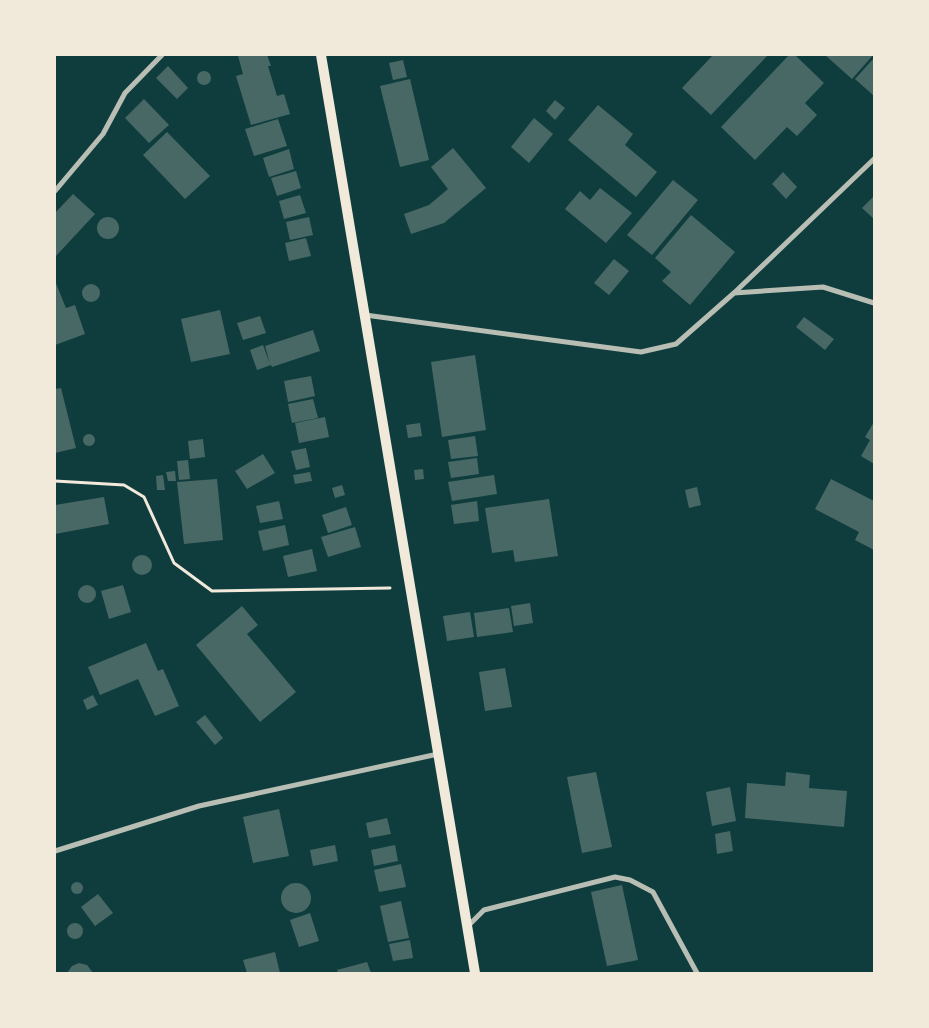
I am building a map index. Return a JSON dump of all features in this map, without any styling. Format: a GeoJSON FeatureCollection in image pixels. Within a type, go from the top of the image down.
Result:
{"type":"FeatureCollection","features":[{"type":"Feature","properties":{"kind":"main road"},"geometry":{"type":"LineString","coordinates":[[321,55],[476,973]]}},
{"type":"Feature","properties":{"kind":"street"},"geometry":{"type":"LineString","coordinates":[[55,191],[103,134],[125,93],[162,55]]}},
{"type":"Feature","properties":{"kind":"street"},"geometry":{"type":"LineString","coordinates":[[364,315],[641,352],[676,344],[734,292],[874,159]]}},
{"type":"Feature","properties":{"kind":"street"},"geometry":{"type":"LineString","coordinates":[[734,292],[823,288],[874,303]]}},
{"type":"Feature","properties":{"kind":"street"},"geometry":{"type":"LineString","coordinates":[[55,851],[200,806],[438,754]]}},
{"type":"Feature","properties":{"kind":"street"},"geometry":{"type":"LineString","coordinates":[[468,926],[484,910],[615,877],[630,880],[653,892],[698,973]]}},
{"type":"Feature","properties":{"kind":"path"},"geometry":{"type":"LineString","coordinates":[[55,481],[124,485],[144,497],[174,563],[212,591],[410,588]]}},
{"type":"Feature","properties":{"kind":"building"},"geometry":{"type":"Polygon","coordinates":[[[267,55],[271,66],[268,66],[277,96],[284,94],[290,114],[251,125],[236,76],[243,74],[238,56],[267,55]]]}},
{"type":"Feature","properties":{"kind":"building"},"geometry":{"type":"Polygon","coordinates":[[[713,55],[768,55],[711,115],[682,88],[713,55]]]}},
{"type":"Feature","properties":{"kind":"building"},"geometry":{"type":"Polygon","coordinates":[[[789,55],[795,55],[824,83],[805,103],[817,115],[797,136],[787,127],[755,160],[721,127],[789,55]]]}},
{"type":"Feature","properties":{"kind":"building"},"geometry":{"type":"Polygon","coordinates":[[[825,55],[873,55],[852,79],[825,55]]]}},
{"type":"Feature","properties":{"kind":"building"},"geometry":{"type":"Polygon","coordinates":[[[874,58],[874,96],[855,79],[874,58]]]}},
{"type":"Feature","properties":{"kind":"building"},"geometry":{"type":"Polygon","coordinates":[[[403,60],[407,77],[393,80],[389,63],[403,60]]]}},
{"type":"Feature","properties":{"kind":"building"},"geometry":{"type":"Polygon","coordinates":[[[168,66],[188,88],[177,99],[156,78],[168,66]]]}},
{"type":"Feature","properties":{"kind":"building"},"geometry":{"type":"Polygon","coordinates":[[[204,71],[209,73],[211,78],[209,83],[204,85],[199,83],[197,78],[199,73],[204,71]]]}},
{"type":"Feature","properties":{"kind":"building"},"geometry":{"type":"Polygon","coordinates":[[[410,79],[429,160],[400,167],[380,86],[410,79]]]}},
{"type":"Feature","properties":{"kind":"building"},"geometry":{"type":"Polygon","coordinates":[[[144,99],[169,125],[149,143],[125,118],[144,99]]]}},
{"type":"Feature","properties":{"kind":"building"},"geometry":{"type":"Polygon","coordinates":[[[555,100],[565,108],[555,120],[546,111],[555,100]]]}},
{"type":"Feature","properties":{"kind":"building"},"geometry":{"type":"Polygon","coordinates":[[[598,105],[633,134],[625,145],[657,172],[636,197],[568,140],[598,105]]]}},
{"type":"Feature","properties":{"kind":"building"},"geometry":{"type":"Polygon","coordinates":[[[534,118],[553,134],[529,163],[511,147],[534,118]]]}},
{"type":"Feature","properties":{"kind":"building"},"geometry":{"type":"Polygon","coordinates":[[[278,119],[287,146],[254,156],[245,129],[278,119]]]}},
{"type":"Feature","properties":{"kind":"building"},"geometry":{"type":"Polygon","coordinates":[[[167,132],[210,176],[185,199],[143,155],[167,132]]]}},
{"type":"Feature","properties":{"kind":"building"},"geometry":{"type":"Polygon","coordinates":[[[453,148],[486,188],[444,223],[411,234],[404,214],[429,205],[448,189],[431,167],[453,148]]]}},
{"type":"Feature","properties":{"kind":"building"},"geometry":{"type":"Polygon","coordinates":[[[289,149],[294,169],[269,177],[263,158],[289,149]]]}},
{"type":"Feature","properties":{"kind":"building"},"geometry":{"type":"Polygon","coordinates":[[[296,171],[301,188],[277,196],[271,178],[296,171]]]}},
{"type":"Feature","properties":{"kind":"building"},"geometry":{"type":"Polygon","coordinates":[[[783,172],[797,187],[786,199],[772,184],[783,172]]]}},
{"type":"Feature","properties":{"kind":"building"},"geometry":{"type":"Polygon","coordinates":[[[673,180],[698,200],[652,255],[627,235],[673,180]]]}},
{"type":"Feature","properties":{"kind":"building"},"geometry":{"type":"Polygon","coordinates":[[[600,188],[632,213],[606,243],[565,209],[580,191],[590,200],[600,188]]]}},
{"type":"Feature","properties":{"kind":"building"},"geometry":{"type":"Polygon","coordinates":[[[73,194],[95,214],[55,257],[55,213],[73,194]]]}},
{"type":"Feature","properties":{"kind":"building"},"geometry":{"type":"Polygon","coordinates":[[[300,195],[306,213],[284,219],[279,201],[300,195]]]}},
{"type":"Feature","properties":{"kind":"building"},"geometry":{"type":"Polygon","coordinates":[[[874,196],[874,219],[862,208],[874,196]]]}},
{"type":"Feature","properties":{"kind":"building"},"geometry":{"type":"Polygon","coordinates":[[[691,215],[735,252],[690,305],[662,281],[671,272],[655,258],[691,215]]]}},
{"type":"Feature","properties":{"kind":"building"},"geometry":{"type":"Polygon","coordinates":[[[108,217],[116,220],[119,228],[116,236],[108,239],[100,236],[97,228],[100,220],[108,217]]]}},
{"type":"Feature","properties":{"kind":"building"},"geometry":{"type":"Polygon","coordinates":[[[309,217],[313,235],[290,240],[286,222],[309,217]]]}},
{"type":"Feature","properties":{"kind":"building"},"geometry":{"type":"Polygon","coordinates":[[[306,238],[311,256],[289,261],[285,243],[306,238]]]}},
{"type":"Feature","properties":{"kind":"building"},"geometry":{"type":"Polygon","coordinates":[[[614,259],[629,271],[609,295],[594,283],[614,259]]]}},
{"type":"Feature","properties":{"kind":"building"},"geometry":{"type":"Polygon","coordinates":[[[55,281],[66,308],[75,305],[85,334],[55,345],[55,281]]]}},
{"type":"Feature","properties":{"kind":"building"},"geometry":{"type":"Polygon","coordinates":[[[91,284],[97,287],[100,293],[97,299],[91,302],[85,299],[82,293],[85,287],[91,284]]]}},
{"type":"Feature","properties":{"kind":"building"},"geometry":{"type":"Polygon","coordinates":[[[220,310],[230,354],[191,362],[181,319],[220,310]]]}},
{"type":"Feature","properties":{"kind":"building"},"geometry":{"type":"Polygon","coordinates":[[[260,316],[266,333],[243,340],[237,323],[260,316]]]}},
{"type":"Feature","properties":{"kind":"building"},"geometry":{"type":"Polygon","coordinates":[[[804,317],[834,339],[825,350],[796,327],[804,317]]]}},
{"type":"Feature","properties":{"kind":"building"},"geometry":{"type":"Polygon","coordinates":[[[313,330],[320,351],[257,370],[250,350],[263,345],[270,364],[265,346],[313,330]]]}},
{"type":"Feature","properties":{"kind":"building"},"geometry":{"type":"Polygon","coordinates":[[[475,355],[486,430],[442,437],[431,362],[475,355]]]}},
{"type":"Feature","properties":{"kind":"building"},"geometry":{"type":"Polygon","coordinates":[[[311,376],[315,396],[288,402],[284,381],[311,376]]]}},
{"type":"Feature","properties":{"kind":"building"},"geometry":{"type":"Polygon","coordinates":[[[61,388],[76,448],[55,453],[55,389],[61,388]]]}},
{"type":"Feature","properties":{"kind":"building"},"geometry":{"type":"Polygon","coordinates":[[[313,399],[318,418],[292,423],[288,404],[313,399]]]}},
{"type":"Feature","properties":{"kind":"building"},"geometry":{"type":"Polygon","coordinates":[[[325,417],[329,437],[299,443],[295,423],[325,417]]]}},
{"type":"Feature","properties":{"kind":"building"},"geometry":{"type":"Polygon","coordinates":[[[874,422],[874,464],[861,456],[870,440],[865,437],[874,422]]]}},
{"type":"Feature","properties":{"kind":"building"},"geometry":{"type":"Polygon","coordinates":[[[420,423],[422,436],[408,438],[406,425],[420,423]]]}},
{"type":"Feature","properties":{"kind":"building"},"geometry":{"type":"Polygon","coordinates":[[[87,434],[91,434],[95,440],[91,446],[87,446],[83,442],[83,438],[87,434]]]}},
{"type":"Feature","properties":{"kind":"building"},"geometry":{"type":"Polygon","coordinates":[[[475,436],[478,456],[451,459],[448,440],[475,436]]]}},
{"type":"Feature","properties":{"kind":"building"},"geometry":{"type":"Polygon","coordinates":[[[203,439],[205,457],[190,459],[188,441],[203,439]]]}},
{"type":"Feature","properties":{"kind":"building"},"geometry":{"type":"Polygon","coordinates":[[[306,448],[310,467],[296,470],[291,451],[306,448]]]}},
{"type":"Feature","properties":{"kind":"building"},"geometry":{"type":"Polygon","coordinates":[[[263,454],[275,473],[247,489],[235,471],[263,454]]]}},
{"type":"Feature","properties":{"kind":"building"},"geometry":{"type":"Polygon","coordinates":[[[477,458],[479,474],[451,478],[448,462],[477,458]]]}},
{"type":"Feature","properties":{"kind":"building"},"geometry":{"type":"Polygon","coordinates":[[[188,460],[190,479],[179,480],[177,461],[188,460]]]}},
{"type":"Feature","properties":{"kind":"building"},"geometry":{"type":"Polygon","coordinates":[[[423,469],[424,479],[415,480],[414,470],[423,469]]]}},
{"type":"Feature","properties":{"kind":"building"},"geometry":{"type":"Polygon","coordinates":[[[175,471],[176,481],[168,481],[166,472],[175,471]]]}},
{"type":"Feature","properties":{"kind":"building"},"geometry":{"type":"Polygon","coordinates":[[[310,472],[312,481],[295,484],[293,475],[310,472]]]}},
{"type":"Feature","properties":{"kind":"building"},"geometry":{"type":"Polygon","coordinates":[[[163,475],[165,490],[157,490],[156,476],[163,475]]]}},
{"type":"Feature","properties":{"kind":"building"},"geometry":{"type":"Polygon","coordinates":[[[494,475],[497,494],[452,501],[448,482],[494,475]]]}},
{"type":"Feature","properties":{"kind":"building"},"geometry":{"type":"Polygon","coordinates":[[[217,479],[223,540],[184,544],[177,482],[217,479]]]}},
{"type":"Feature","properties":{"kind":"building"},"geometry":{"type":"Polygon","coordinates":[[[831,479],[874,501],[874,550],[855,540],[859,532],[815,509],[831,479]]]}},
{"type":"Feature","properties":{"kind":"building"},"geometry":{"type":"Polygon","coordinates":[[[342,485],[345,495],[335,498],[332,488],[342,485]]]}},
{"type":"Feature","properties":{"kind":"building"},"geometry":{"type":"Polygon","coordinates":[[[697,487],[701,505],[689,508],[685,490],[697,487]]]}},
{"type":"Feature","properties":{"kind":"building"},"geometry":{"type":"Polygon","coordinates":[[[104,497],[109,524],[55,534],[55,505],[104,497]]]}},
{"type":"Feature","properties":{"kind":"building"},"geometry":{"type":"Polygon","coordinates":[[[549,499],[558,556],[515,562],[513,550],[492,553],[485,508],[549,499]]]}},
{"type":"Feature","properties":{"kind":"building"},"geometry":{"type":"Polygon","coordinates":[[[279,501],[283,519],[260,523],[256,506],[279,501]]]}},
{"type":"Feature","properties":{"kind":"building"},"geometry":{"type":"Polygon","coordinates":[[[477,501],[479,521],[454,524],[451,505],[477,501]]]}},
{"type":"Feature","properties":{"kind":"building"},"geometry":{"type":"Polygon","coordinates":[[[346,507],[352,525],[328,533],[322,515],[346,507]]]}},
{"type":"Feature","properties":{"kind":"building"},"geometry":{"type":"Polygon","coordinates":[[[285,525],[289,545],[263,551],[258,531],[285,525]]]}},
{"type":"Feature","properties":{"kind":"building"},"geometry":{"type":"Polygon","coordinates":[[[355,527],[361,547],[328,557],[321,537],[355,527]]]}},
{"type":"Feature","properties":{"kind":"building"},"geometry":{"type":"Polygon","coordinates":[[[312,549],[317,571],[288,577],[283,556],[312,549]]]}},
{"type":"Feature","properties":{"kind":"building"},"geometry":{"type":"Polygon","coordinates":[[[142,555],[149,558],[152,565],[149,572],[142,575],[135,572],[132,565],[135,558],[142,555]]]}},
{"type":"Feature","properties":{"kind":"building"},"geometry":{"type":"Polygon","coordinates":[[[87,585],[95,590],[96,594],[91,602],[87,603],[79,598],[78,594],[83,586],[87,585]]]}},
{"type":"Feature","properties":{"kind":"building"},"geometry":{"type":"Polygon","coordinates":[[[123,585],[131,612],[109,619],[101,591],[123,585]]]}},
{"type":"Feature","properties":{"kind":"building"},"geometry":{"type":"Polygon","coordinates":[[[530,603],[533,623],[514,626],[511,606],[530,603]]]}},
{"type":"Feature","properties":{"kind":"building"},"geometry":{"type":"Polygon","coordinates":[[[242,606],[258,625],[247,634],[296,692],[260,722],[196,645],[242,606]]]}},
{"type":"Feature","properties":{"kind":"building"},"geometry":{"type":"Polygon","coordinates":[[[509,608],[513,632],[477,637],[474,613],[509,608]]]}},
{"type":"Feature","properties":{"kind":"building"},"geometry":{"type":"Polygon","coordinates":[[[470,612],[474,637],[447,641],[443,616],[470,612]]]}},
{"type":"Feature","properties":{"kind":"building"},"geometry":{"type":"Polygon","coordinates":[[[146,643],[158,671],[163,669],[179,706],[155,716],[138,679],[100,695],[88,667],[146,643]]]}},
{"type":"Feature","properties":{"kind":"building"},"geometry":{"type":"Polygon","coordinates":[[[505,668],[512,707],[485,711],[479,672],[505,668]]]}},
{"type":"Feature","properties":{"kind":"building"},"geometry":{"type":"Polygon","coordinates":[[[93,695],[98,705],[87,710],[83,700],[93,695]]]}},
{"type":"Feature","properties":{"kind":"building"},"geometry":{"type":"Polygon","coordinates":[[[205,715],[223,738],[215,745],[196,722],[205,715]]]}},
{"type":"Feature","properties":{"kind":"building"},"geometry":{"type":"Polygon","coordinates":[[[596,772],[612,847],[582,853],[567,777],[596,772]]]}},
{"type":"Feature","properties":{"kind":"building"},"geometry":{"type":"Polygon","coordinates":[[[786,772],[810,775],[809,788],[847,791],[844,827],[745,818],[747,783],[785,786],[786,772]]]}},
{"type":"Feature","properties":{"kind":"building"},"geometry":{"type":"Polygon","coordinates":[[[730,787],[736,821],[712,826],[706,792],[730,787]]]}},
{"type":"Feature","properties":{"kind":"building"},"geometry":{"type":"Polygon","coordinates":[[[279,809],[289,856],[253,863],[243,817],[279,809]]]}},
{"type":"Feature","properties":{"kind":"building"},"geometry":{"type":"Polygon","coordinates":[[[387,818],[391,834],[369,838],[366,823],[387,818]]]}},
{"type":"Feature","properties":{"kind":"building"},"geometry":{"type":"Polygon","coordinates":[[[730,831],[733,851],[717,854],[715,834],[730,831]]]}},
{"type":"Feature","properties":{"kind":"building"},"geometry":{"type":"Polygon","coordinates":[[[335,845],[338,861],[313,866],[310,850],[335,845]]]}},
{"type":"Feature","properties":{"kind":"building"},"geometry":{"type":"Polygon","coordinates":[[[395,845],[398,861],[374,866],[371,850],[395,845]]]}},
{"type":"Feature","properties":{"kind":"building"},"geometry":{"type":"Polygon","coordinates":[[[401,864],[406,887],[379,892],[374,870],[401,864]]]}},
{"type":"Feature","properties":{"kind":"building"},"geometry":{"type":"Polygon","coordinates":[[[75,882],[79,882],[83,888],[79,894],[75,894],[71,890],[71,886],[75,882]]]}},
{"type":"Feature","properties":{"kind":"building"},"geometry":{"type":"Polygon","coordinates":[[[296,883],[306,888],[311,898],[306,908],[296,913],[286,908],[281,898],[286,888],[296,883]]]}},
{"type":"Feature","properties":{"kind":"building"},"geometry":{"type":"Polygon","coordinates":[[[622,885],[638,960],[607,966],[591,892],[622,885]]]}},
{"type":"Feature","properties":{"kind":"building"},"geometry":{"type":"Polygon","coordinates":[[[98,894],[113,913],[95,926],[81,907],[98,894]]]}},
{"type":"Feature","properties":{"kind":"building"},"geometry":{"type":"Polygon","coordinates":[[[401,901],[409,938],[388,942],[380,906],[401,901]]]}},
{"type":"Feature","properties":{"kind":"building"},"geometry":{"type":"Polygon","coordinates":[[[310,913],[319,941],[299,947],[290,920],[310,913]]]}},
{"type":"Feature","properties":{"kind":"building"},"geometry":{"type":"Polygon","coordinates":[[[75,923],[83,931],[75,939],[67,931],[75,923]]]}},
{"type":"Feature","properties":{"kind":"building"},"geometry":{"type":"Polygon","coordinates":[[[410,940],[413,958],[393,961],[389,944],[410,940]]]}},
{"type":"Feature","properties":{"kind":"building"},"geometry":{"type":"Polygon","coordinates":[[[275,952],[280,973],[247,973],[243,960],[275,952]]]}},
{"type":"Feature","properties":{"kind":"building"},"geometry":{"type":"Polygon","coordinates":[[[367,962],[371,973],[338,973],[337,970],[367,962]]]}},
{"type":"Feature","properties":{"kind":"building"},"geometry":{"type":"Polygon","coordinates":[[[79,963],[87,965],[93,973],[67,973],[72,966],[79,963]]]}}]}
